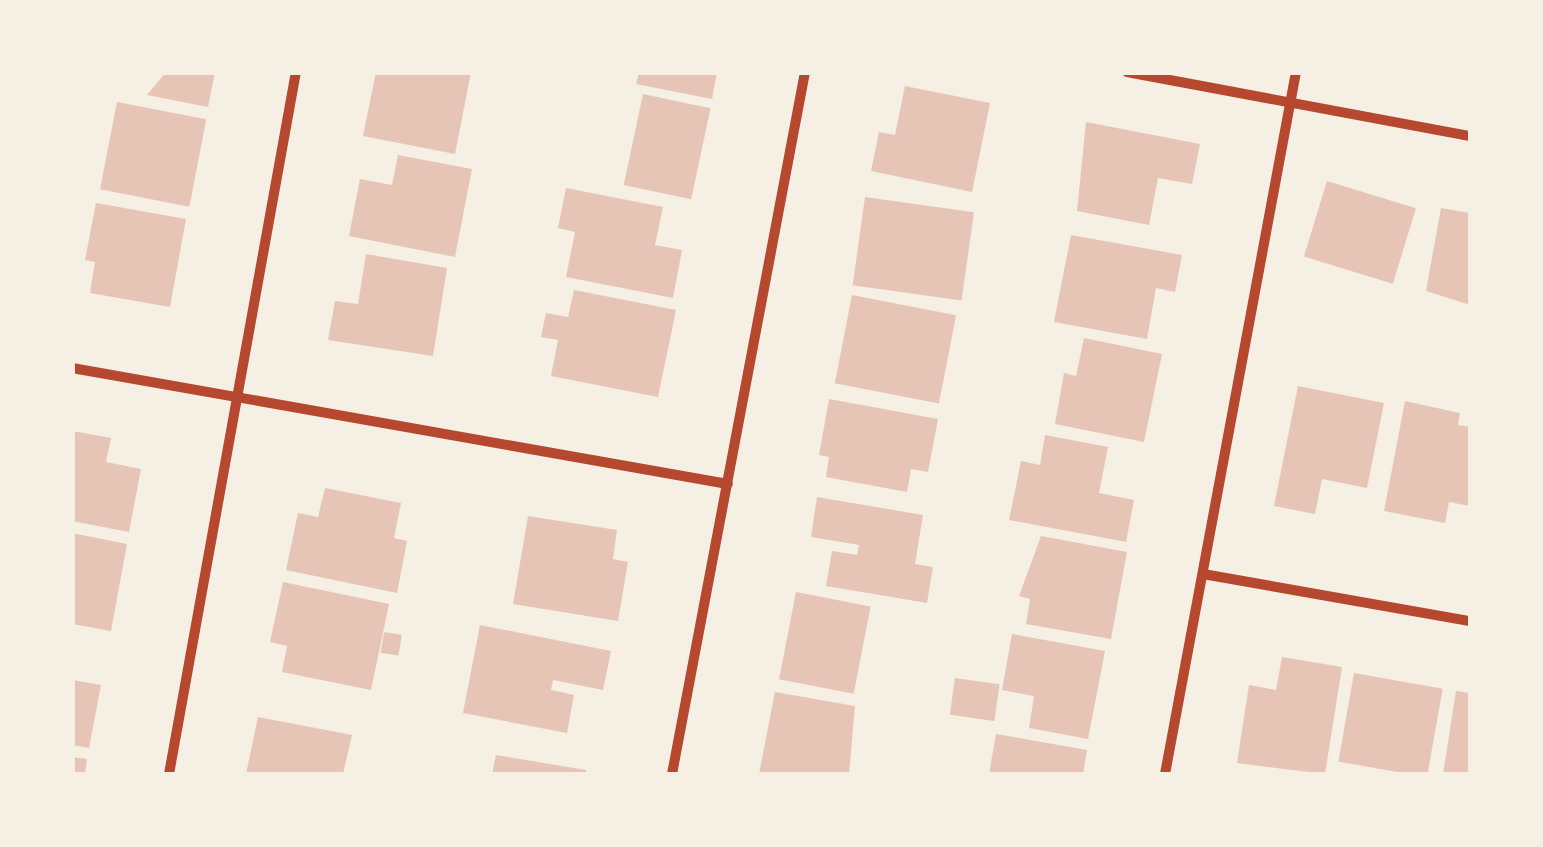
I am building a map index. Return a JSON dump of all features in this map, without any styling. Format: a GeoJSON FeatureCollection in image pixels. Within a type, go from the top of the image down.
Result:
{"type":"FeatureCollection","features":[{"type":"Feature","properties":{"kind":"street"},"geometry":{"type":"LineString","coordinates":[[169,774],[296,72]]}},
{"type":"Feature","properties":{"kind":"street"},"geometry":{"type":"LineString","coordinates":[[672,774],[805,72]]}},
{"type":"Feature","properties":{"kind":"street"},"geometry":{"type":"LineString","coordinates":[[1127,72],[1470,136]]}},
{"type":"Feature","properties":{"kind":"street"},"geometry":{"type":"LineString","coordinates":[[1165,774],[1296,72]]}},
{"type":"Feature","properties":{"kind":"street"},"geometry":{"type":"LineString","coordinates":[[72,368],[728,484]]}},
{"type":"Feature","properties":{"kind":"street"},"geometry":{"type":"LineString","coordinates":[[1203,574],[1470,621]]}},
{"type":"Feature","properties":{"kind":"building"},"geometry":{"type":"Polygon","coordinates":[[[166,72],[215,72],[208,107],[147,95],[166,72]]]}},
{"type":"Feature","properties":{"kind":"building"},"geometry":{"type":"Polygon","coordinates":[[[376,72],[471,72],[455,154],[363,136],[376,72]]]}},
{"type":"Feature","properties":{"kind":"building"},"geometry":{"type":"Polygon","coordinates":[[[639,72],[717,72],[712,99],[636,84],[639,72]]]}},
{"type":"Feature","properties":{"kind":"building"},"geometry":{"type":"Polygon","coordinates":[[[905,86],[990,103],[972,192],[871,171],[879,132],[895,135],[905,86]]]}},
{"type":"Feature","properties":{"kind":"building"},"geometry":{"type":"Polygon","coordinates":[[[643,94],[710,108],[691,199],[624,185],[643,94]]]}},
{"type":"Feature","properties":{"kind":"building"},"geometry":{"type":"Polygon","coordinates":[[[117,102],[206,119],[189,207],[100,189],[117,102]]]}},
{"type":"Feature","properties":{"kind":"building"},"geometry":{"type":"Polygon","coordinates":[[[1086,122],[1200,144],[1192,184],[1158,178],[1149,225],[1077,211],[1086,122]]]}},
{"type":"Feature","properties":{"kind":"building"},"geometry":{"type":"Polygon","coordinates":[[[398,155],[472,169],[455,257],[349,236],[360,179],[392,185],[398,155]]]}},
{"type":"Feature","properties":{"kind":"building"},"geometry":{"type":"Polygon","coordinates":[[[1327,181],[1416,208],[1393,284],[1304,257],[1327,181]]]}},
{"type":"Feature","properties":{"kind":"building"},"geometry":{"type":"Polygon","coordinates":[[[566,188],[663,207],[655,245],[682,250],[673,298],[566,277],[575,232],[558,228],[566,188]]]}},
{"type":"Feature","properties":{"kind":"building"},"geometry":{"type":"Polygon","coordinates":[[[865,197],[974,212],[962,300],[853,285],[865,197]]]}},
{"type":"Feature","properties":{"kind":"building"},"geometry":{"type":"Polygon","coordinates":[[[96,203],[186,219],[170,307],[90,293],[95,262],[85,260],[96,203]]]}},
{"type":"Feature","properties":{"kind":"building"},"geometry":{"type":"Polygon","coordinates":[[[1441,208],[1470,213],[1470,305],[1426,291],[1441,208]]]}},
{"type":"Feature","properties":{"kind":"building"},"geometry":{"type":"Polygon","coordinates":[[[1071,235],[1182,255],[1175,292],[1156,288],[1147,339],[1054,322],[1071,235]]]}},
{"type":"Feature","properties":{"kind":"building"},"geometry":{"type":"Polygon","coordinates":[[[366,254],[447,268],[433,356],[328,340],[335,301],[358,304],[366,254]]]}},
{"type":"Feature","properties":{"kind":"building"},"geometry":{"type":"Polygon","coordinates":[[[574,290],[676,310],[658,397],[551,376],[558,340],[541,337],[546,313],[568,317],[574,290]]]}},
{"type":"Feature","properties":{"kind":"building"},"geometry":{"type":"Polygon","coordinates":[[[852,295],[956,315],[939,404],[835,383],[852,295]]]}},
{"type":"Feature","properties":{"kind":"building"},"geometry":{"type":"Polygon","coordinates":[[[1084,338],[1162,354],[1144,442],[1055,424],[1064,373],[1076,376],[1084,338]]]}},
{"type":"Feature","properties":{"kind":"building"},"geometry":{"type":"Polygon","coordinates":[[[1298,386],[1384,403],[1367,488],[1322,479],[1315,514],[1274,506],[1298,386]]]}},
{"type":"Feature","properties":{"kind":"building"},"geometry":{"type":"Polygon","coordinates":[[[829,399],[938,419],[928,472],[911,469],[907,492],[826,477],[829,457],[819,455],[829,399]]]}},
{"type":"Feature","properties":{"kind":"building"},"geometry":{"type":"Polygon","coordinates":[[[1405,401],[1460,413],[1458,425],[1470,427],[1470,506],[1449,502],[1445,523],[1384,511],[1405,401]]]}},
{"type":"Feature","properties":{"kind":"building"},"geometry":{"type":"Polygon","coordinates":[[[72,431],[111,438],[106,462],[141,469],[129,532],[72,521],[72,431]]]}},
{"type":"Feature","properties":{"kind":"building"},"geometry":{"type":"Polygon","coordinates":[[[1045,435],[1108,447],[1099,493],[1134,500],[1126,542],[1009,520],[1021,461],[1040,465],[1045,435]]]}},
{"type":"Feature","properties":{"kind":"building"},"geometry":{"type":"Polygon","coordinates":[[[325,488],[401,503],[394,538],[407,541],[397,593],[286,570],[298,513],[318,517],[325,488]]]}},
{"type":"Feature","properties":{"kind":"building"},"geometry":{"type":"Polygon","coordinates":[[[817,497],[923,515],[915,564],[933,567],[927,603],[826,586],[832,551],[857,555],[859,545],[811,537],[817,497]]]}},
{"type":"Feature","properties":{"kind":"building"},"geometry":{"type":"Polygon","coordinates":[[[528,516],[617,530],[613,559],[628,562],[618,621],[513,604],[528,516]]]}},
{"type":"Feature","properties":{"kind":"building"},"geometry":{"type":"Polygon","coordinates":[[[72,533],[127,544],[111,631],[72,624],[72,533]]]}},
{"type":"Feature","properties":{"kind":"building"},"geometry":{"type":"Polygon","coordinates":[[[1041,536],[1127,552],[1111,639],[1026,624],[1030,599],[1019,596],[1041,536]]]}},
{"type":"Feature","properties":{"kind":"building"},"geometry":{"type":"Polygon","coordinates":[[[283,582],[389,604],[371,690],[282,672],[287,646],[270,642],[283,582]]]}},
{"type":"Feature","properties":{"kind":"building"},"geometry":{"type":"Polygon","coordinates":[[[796,592],[871,607],[854,694],[779,679],[796,592]]]}},
{"type":"Feature","properties":{"kind":"building"},"geometry":{"type":"Polygon","coordinates":[[[480,625],[611,651],[603,690],[553,680],[551,690],[574,695],[567,733],[463,713],[480,625]]]}},
{"type":"Feature","properties":{"kind":"building"},"geometry":{"type":"Polygon","coordinates":[[[384,632],[402,635],[398,656],[381,653],[384,632]]]}},
{"type":"Feature","properties":{"kind":"building"},"geometry":{"type":"Polygon","coordinates":[[[1012,634],[1105,651],[1088,739],[1029,728],[1034,696],[1002,690],[1012,634]]]}},
{"type":"Feature","properties":{"kind":"building"},"geometry":{"type":"Polygon","coordinates":[[[1282,657],[1342,667],[1325,774],[1237,763],[1249,685],[1276,690],[1282,657]]]}},
{"type":"Feature","properties":{"kind":"building"},"geometry":{"type":"Polygon","coordinates":[[[1354,673],[1443,689],[1428,774],[1338,762],[1354,673]]]}},
{"type":"Feature","properties":{"kind":"building"},"geometry":{"type":"Polygon","coordinates":[[[955,678],[1000,684],[994,721],[950,715],[955,678]]]}},
{"type":"Feature","properties":{"kind":"building"},"geometry":{"type":"Polygon","coordinates":[[[72,680],[101,685],[89,748],[72,745],[72,680]]]}},
{"type":"Feature","properties":{"kind":"building"},"geometry":{"type":"Polygon","coordinates":[[[1456,691],[1470,693],[1470,774],[1443,774],[1456,691]]]}},
{"type":"Feature","properties":{"kind":"building"},"geometry":{"type":"Polygon","coordinates":[[[775,692],[855,706],[849,774],[759,774],[775,692]]]}},
{"type":"Feature","properties":{"kind":"building"},"geometry":{"type":"Polygon","coordinates":[[[258,717],[352,735],[343,774],[246,774],[258,717]]]}},
{"type":"Feature","properties":{"kind":"building"},"geometry":{"type":"Polygon","coordinates":[[[996,734],[1087,750],[1083,774],[989,774],[996,734]]]}},
{"type":"Feature","properties":{"kind":"building"},"geometry":{"type":"Polygon","coordinates":[[[496,755],[586,770],[586,774],[492,774],[496,755]]]}},
{"type":"Feature","properties":{"kind":"building"},"geometry":{"type":"Polygon","coordinates":[[[72,757],[87,759],[85,774],[72,774],[72,757]]]}}]}
